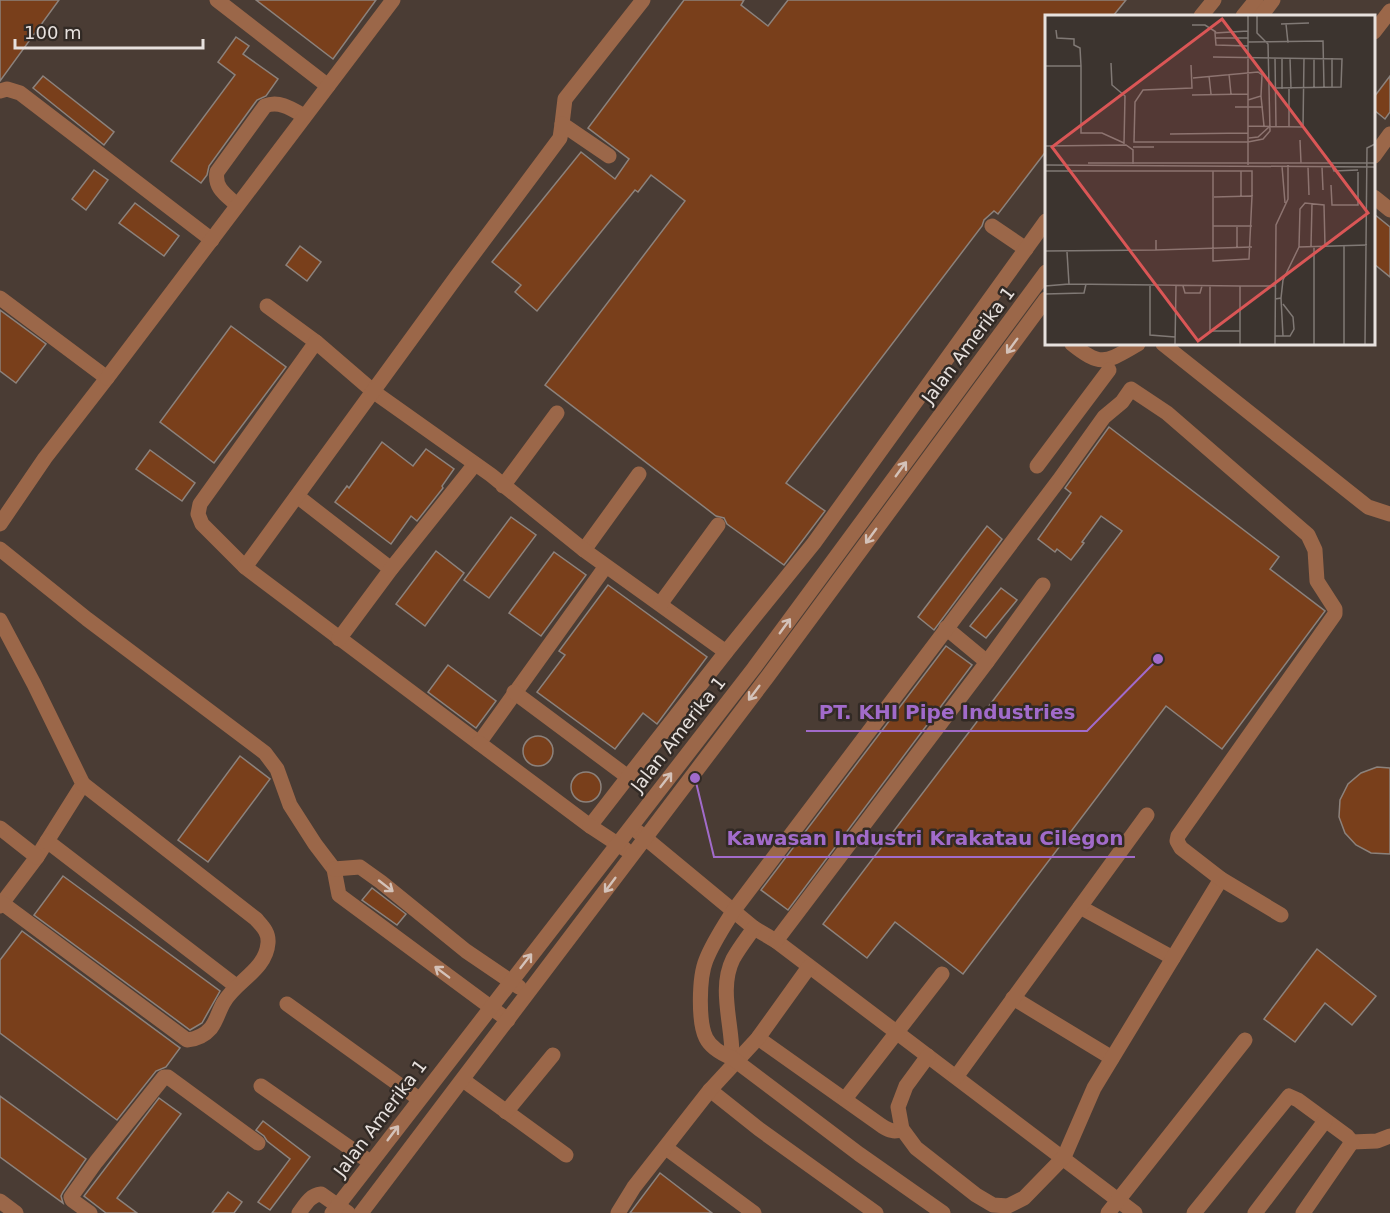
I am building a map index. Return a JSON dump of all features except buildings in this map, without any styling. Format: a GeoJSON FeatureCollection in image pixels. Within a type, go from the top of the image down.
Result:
{"type":"FeatureCollection","features":[{"type":"Feature","properties":{"kind":"street"},"geometry":{"type":"LineString","coordinates":[[217,0],[328,86]]}},
{"type":"Feature","properties":{"kind":"street"},"geometry":{"type":"LineString","coordinates":[[0,524],[45,458],[393,0]]}},
{"type":"Feature","properties":{"kind":"street"},"geometry":{"type":"LineString","coordinates":[[245,567],[560,138],[565,99],[643,0]]}},
{"type":"Feature","properties":{"kind":"street"},"geometry":{"type":"LineString","coordinates":[[1202,15],[1214,0]]}},
{"type":"Feature","properties":{"kind":"street"},"geometry":{"type":"LineString","coordinates":[[1244,15],[1256,0]]}},
{"type":"Feature","properties":{"kind":"street"},"geometry":{"type":"LineString","coordinates":[[1262,15],[1273,0]]}},
{"type":"Feature","properties":{"kind":"street"},"geometry":{"type":"LineString","coordinates":[[1375,31],[1390,10]]}},
{"type":"Feature","properties":{"kind":"street"},"geometry":{"type":"LineString","coordinates":[[0,91],[7,89],[20,93],[212,240]]}},
{"type":"Feature","properties":{"kind":"street"},"geometry":{"type":"LineString","coordinates":[[237,205],[220,191],[217,172],[265,106],[271,103],[279,104],[304,116]]}},
{"type":"Feature","properties":{"kind":"street"},"geometry":{"type":"LineString","coordinates":[[562,124],[609,156]]}},
{"type":"Feature","properties":{"kind":"street"},"geometry":{"type":"LineString","coordinates":[[1375,152],[1390,134]]}},
{"type":"Feature","properties":{"kind":"street"},"geometry":{"type":"LineString","coordinates":[[1375,198],[1390,210]]}},
{"type":"Feature","properties":{"kind":"street"},"geometry":{"type":"LineString","coordinates":[[591,826],[814,543],[1045,224]]}},
{"type":"Feature","properties":{"kind":"street"},"geometry":{"type":"LineString","coordinates":[[992,226],[1026,249]]}},
{"type":"Feature","properties":{"kind":"street","name":"Jalan Amerika 1"},"geometry":{"type":"LineString","coordinates":[[339,1210],[370,1162],[754,668],[1045,275]]}},
{"type":"Feature","properties":{"kind":"street"},"geometry":{"type":"LineString","coordinates":[[0,298],[107,378]]}},
{"type":"Feature","properties":{"kind":"street"},"geometry":{"type":"LineString","coordinates":[[1021,305],[1041,319]]}},
{"type":"Feature","properties":{"kind":"street"},"geometry":{"type":"LineString","coordinates":[[267,306],[316,342],[374,392],[475,464],[584,550],[661,603],[726,652]]}},
{"type":"Feature","properties":{"kind":"street","name":"Jalan Amerika 1"},"geometry":{"type":"LineString","coordinates":[[361,1213],[644,837],[1041,319]]}},
{"type":"Feature","properties":{"kind":"street"},"geometry":{"type":"LineString","coordinates":[[316,342],[200,504],[198,514],[202,524],[245,567],[479,743],[632,854]]}},
{"type":"Feature","properties":{"kind":"street"},"geometry":{"type":"LineString","coordinates":[[1073,345],[1103,365],[1131,389],[1167,412],[1308,535],[1315,550],[1317,581],[1335,609],[1335,614],[1178,836],[1177,841],[1180,848],[1221,879],[1281,915]]}},
{"type":"Feature","properties":{"kind":"street"},"geometry":{"type":"LineString","coordinates":[[1037,466],[1103,365],[1136,345]]}},
{"type":"Feature","properties":{"kind":"street"},"geometry":{"type":"LineString","coordinates":[[1164,345],[1368,507],[1390,514]]}},
{"type":"Feature","properties":{"kind":"street"},"geometry":{"type":"LineString","coordinates":[[944,1213],[859,1154],[734,1060],[721,1053],[706,1038],[701,1016],[700,990],[705,961],[734,910],[1059,480],[1104,417],[1122,402],[1131,389]]}},
{"type":"Feature","properties":{"kind":"street"},"geometry":{"type":"LineString","coordinates":[[503,486],[557,413]]}},
{"type":"Feature","properties":{"kind":"street"},"geometry":{"type":"LineString","coordinates":[[339,639],[390,569],[475,464]]}},
{"type":"Feature","properties":{"kind":"street"},"geometry":{"type":"LineString","coordinates":[[584,550],[639,474]]}},
{"type":"Feature","properties":{"kind":"street"},"geometry":{"type":"LineString","coordinates":[[297,496],[390,569]]}},
{"type":"Feature","properties":{"kind":"street"},"geometry":{"type":"LineString","coordinates":[[661,603],[718,525]]}},
{"type":"Feature","properties":{"kind":"street"},"geometry":{"type":"LineString","coordinates":[[0,549],[97,626],[265,753],[277,769],[290,805],[334,869],[339,895],[508,1020]]}},
{"type":"Feature","properties":{"kind":"street"},"geometry":{"type":"LineString","coordinates":[[479,743],[606,566]]}},
{"type":"Feature","properties":{"kind":"street"},"geometry":{"type":"LineString","coordinates":[[776,941],[1043,585]]}},
{"type":"Feature","properties":{"kind":"street"},"geometry":{"type":"LineString","coordinates":[[0,620],[83,784],[256,919],[267,932],[268,943],[264,958],[255,970],[236,986],[224,1002],[211,1028],[197,1039],[187,1040],[1,905],[37,856],[83,784]]}},
{"type":"Feature","properties":{"kind":"street"},"geometry":{"type":"LineString","coordinates":[[946,628],[987,662]]}},
{"type":"Feature","properties":{"kind":"street"},"geometry":{"type":"LineString","coordinates":[[514,692],[628,777]]}},
{"type":"Feature","properties":{"kind":"street"},"geometry":{"type":"LineString","coordinates":[[956,1077],[1147,815]]}},
{"type":"Feature","properties":{"kind":"street"},"geometry":{"type":"LineString","coordinates":[[630,827],[754,928],[776,941],[1135,1213]]}},
{"type":"Feature","properties":{"kind":"street"},"geometry":{"type":"LineString","coordinates":[[0,828],[37,856]]}},
{"type":"Feature","properties":{"kind":"street"},"geometry":{"type":"LineString","coordinates":[[47,841],[236,986]]}},
{"type":"Feature","properties":{"kind":"street"},"geometry":{"type":"LineString","coordinates":[[334,869],[360,867],[466,951],[528,993]]}},
{"type":"Feature","properties":{"kind":"street"},"geometry":{"type":"LineString","coordinates":[[928,1056],[906,1086],[898,1107],[902,1129],[916,1148],[976,1196],[993,1205],[1008,1206],[1024,1198],[1064,1157],[1094,1088],[1221,879]]}},
{"type":"Feature","properties":{"kind":"street"},"geometry":{"type":"LineString","coordinates":[[1080,906],[1173,957]]}},
{"type":"Feature","properties":{"kind":"street"},"geometry":{"type":"LineString","coordinates":[[734,1060],[726,992],[728,975],[732,961],[754,928]]}},
{"type":"Feature","properties":{"kind":"street"},"geometry":{"type":"LineString","coordinates":[[618,1213],[634,1187],[734,1060],[758,1038],[809,967]]}},
{"type":"Feature","properties":{"kind":"street"},"geometry":{"type":"LineString","coordinates":[[845,1100],[942,974]]}},
{"type":"Feature","properties":{"kind":"street"},"geometry":{"type":"LineString","coordinates":[[1013,998],[1112,1058]]}},
{"type":"Feature","properties":{"kind":"street"},"geometry":{"type":"LineString","coordinates":[[287,1004],[419,1099]]}},
{"type":"Feature","properties":{"kind":"street"},"geometry":{"type":"LineString","coordinates":[[758,1038],[890,1131],[902,1129]]}},
{"type":"Feature","properties":{"kind":"street"},"geometry":{"type":"LineString","coordinates":[[1108,1213],[1245,1040]]}},
{"type":"Feature","properties":{"kind":"street"},"geometry":{"type":"LineString","coordinates":[[506,1112],[553,1055]]}},
{"type":"Feature","properties":{"kind":"street"},"geometry":{"type":"LineString","coordinates":[[90,1213],[71,1197],[164,1077],[168,1077],[258,1143]]}},
{"type":"Feature","properties":{"kind":"street"},"geometry":{"type":"LineString","coordinates":[[463,1080],[566,1155]]}},
{"type":"Feature","properties":{"kind":"street"},"geometry":{"type":"LineString","coordinates":[[261,1086],[370,1162]]}},
{"type":"Feature","properties":{"kind":"street"},"geometry":{"type":"LineString","coordinates":[[710,1090],[759,1129],[876,1213]]}},
{"type":"Feature","properties":{"kind":"street"},"geometry":{"type":"LineString","coordinates":[[1194,1213],[1289,1096],[1298,1100],[1352,1142]]}},
{"type":"Feature","properties":{"kind":"street"},"geometry":{"type":"LineString","coordinates":[[1255,1213],[1325,1121]]}},
{"type":"Feature","properties":{"kind":"street"},"geometry":{"type":"LineString","coordinates":[[1352,1142],[1377,1141],[1390,1136]]}},
{"type":"Feature","properties":{"kind":"street"},"geometry":{"type":"LineString","coordinates":[[1303,1213],[1352,1142]]}},
{"type":"Feature","properties":{"kind":"street"},"geometry":{"type":"LineString","coordinates":[[666,1148],[754,1213]]}},
{"type":"Feature","properties":{"kind":"street"},"geometry":{"type":"LineString","coordinates":[[299,1213],[315,1195],[321,1194],[339,1210]]}},
{"type":"Feature","properties":{"kind":"street"},"geometry":{"type":"LineString","coordinates":[[0,1201],[16,1213]]}},
{"type":"Feature","properties":{"kind":"shaded area"},"geometry":{"type":"Polygon","coordinates":[[[0,0],[1390,0],[1390,1213],[0,1213],[0,0]]]}},
{"type":"Feature","properties":{"kind":"place","name":"PT. KHI Pipe Industries"},"geometry":{"type":"Point","coordinates":[1158,659]}},
{"type":"Feature","properties":{"kind":"place","name":"Kawasan Industri Krakatau Cilegon"},"geometry":{"type":"Point","coordinates":[695,778]}}]}
